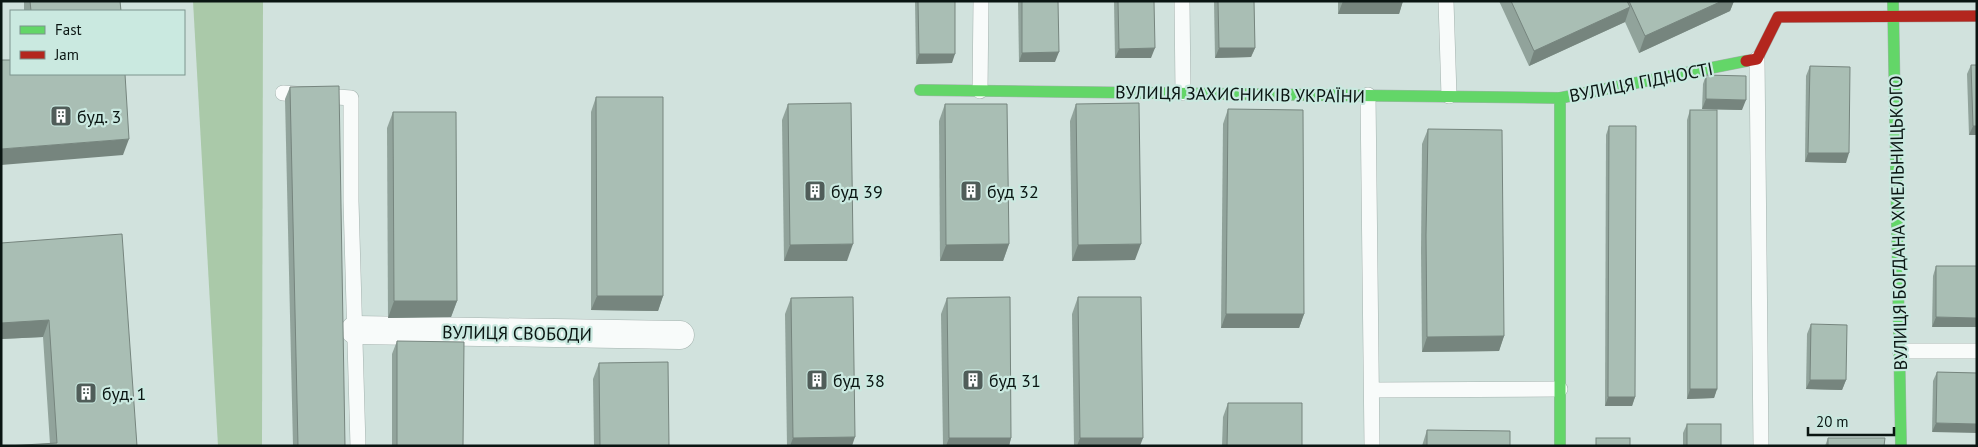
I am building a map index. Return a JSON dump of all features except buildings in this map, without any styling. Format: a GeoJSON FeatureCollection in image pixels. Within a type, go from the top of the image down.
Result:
{"type":"FeatureCollection","features":[{"type":"Feature","properties":{"kind":"street","name":"ВУЛИЦЯ БОГДАНА ХМЕЛЬНИЦЬКОГО"},"geometry":{"type":"LineString","coordinates":[[1893,1],[1901,446]]}},
{"type":"Feature","properties":{"kind":"street"},"geometry":{"type":"LineString","coordinates":[[1757,59],[1778,17],[1977,16]]}},
{"type":"Feature","properties":{"kind":"street","name":"ВУЛИЦЯ ГІДНОСТІ"},"geometry":{"type":"LineString","coordinates":[[1560,446],[1560,98],[1757,59]]}},
{"type":"Feature","properties":{"kind":"street","name":"ВУЛИЦЯ ЗАХИСНИКІВ УКРАЇНИ"},"geometry":{"type":"LineString","coordinates":[[920,90],[1560,98]]}},
{"type":"Feature","properties":{"kind":"street","name":"ВУЛИЦЯ СВОБОДИ"},"geometry":{"type":"LineString","coordinates":[[355,330],[680,335]]}},
{"type":"Feature","properties":{"kind":"lane"},"geometry":{"type":"LineString","coordinates":[[980,1],[980,91]]}},
{"type":"Feature","properties":{"kind":"lane"},"geometry":{"type":"LineString","coordinates":[[1182,1],[1183,93]]}},
{"type":"Feature","properties":{"kind":"lane"},"geometry":{"type":"LineString","coordinates":[[1446,1],[1449,96]]}},
{"type":"Feature","properties":{"kind":"lane"},"geometry":{"type":"LineString","coordinates":[[1778,1],[1778,17]]}},
{"type":"Feature","properties":{"kind":"lane"},"geometry":{"type":"LineString","coordinates":[[1757,59],[1762,446]]}},
{"type":"Feature","properties":{"kind":"lane"},"geometry":{"type":"LineString","coordinates":[[283,93],[351,98],[351,200],[358,446]]}},
{"type":"Feature","properties":{"kind":"lane"},"geometry":{"type":"LineString","coordinates":[[1368,95],[1372,446]]}},
{"type":"Feature","properties":{"kind":"lane"},"geometry":{"type":"LineString","coordinates":[[1900,351],[1977,351]]}},
{"type":"Feature","properties":{"kind":"lane"},"geometry":{"type":"LineString","coordinates":[[1372,390],[1560,389]]}},
{"type":"Feature","properties":{"kind":"green space"},"geometry":{"type":"Polygon","coordinates":[[[193,1],[263,1],[262,446],[218,446],[193,1]]]}},
{"type":"Feature","properties":{"kind":"traffic: fast"},"geometry":{"type":"LineString","coordinates":[[1893,1],[1901,446]]}},
{"type":"Feature","properties":{"kind":"traffic: fast"},"geometry":{"type":"LineString","coordinates":[[1560,446],[1560,98],[1746,61]]}},
{"type":"Feature","properties":{"kind":"traffic: fast"},"geometry":{"type":"LineString","coordinates":[[920,90],[1560,98]]}},
{"type":"Feature","properties":{"kind":"traffic: jam"},"geometry":{"type":"LineString","coordinates":[[1746,61],[1757,59],[1778,17],[1977,16]]}},
{"type":"Feature","properties":{"kind":"place","name":"буд. 3"},"geometry":{"type":"Point","coordinates":[61,116]}},
{"type":"Feature","properties":{"kind":"place","name":"буд 39"},"geometry":{"type":"Point","coordinates":[815,191]}},
{"type":"Feature","properties":{"kind":"place","name":"буд 32"},"geometry":{"type":"Point","coordinates":[971,191]}},
{"type":"Feature","properties":{"kind":"place","name":"буд 38"},"geometry":{"type":"Point","coordinates":[817,380]}},
{"type":"Feature","properties":{"kind":"place","name":"буд 31"},"geometry":{"type":"Point","coordinates":[973,380]}},
{"type":"Feature","properties":{"kind":"place","name":"буд. 1"},"geometry":{"type":"Point","coordinates":[86,393]}}]}
